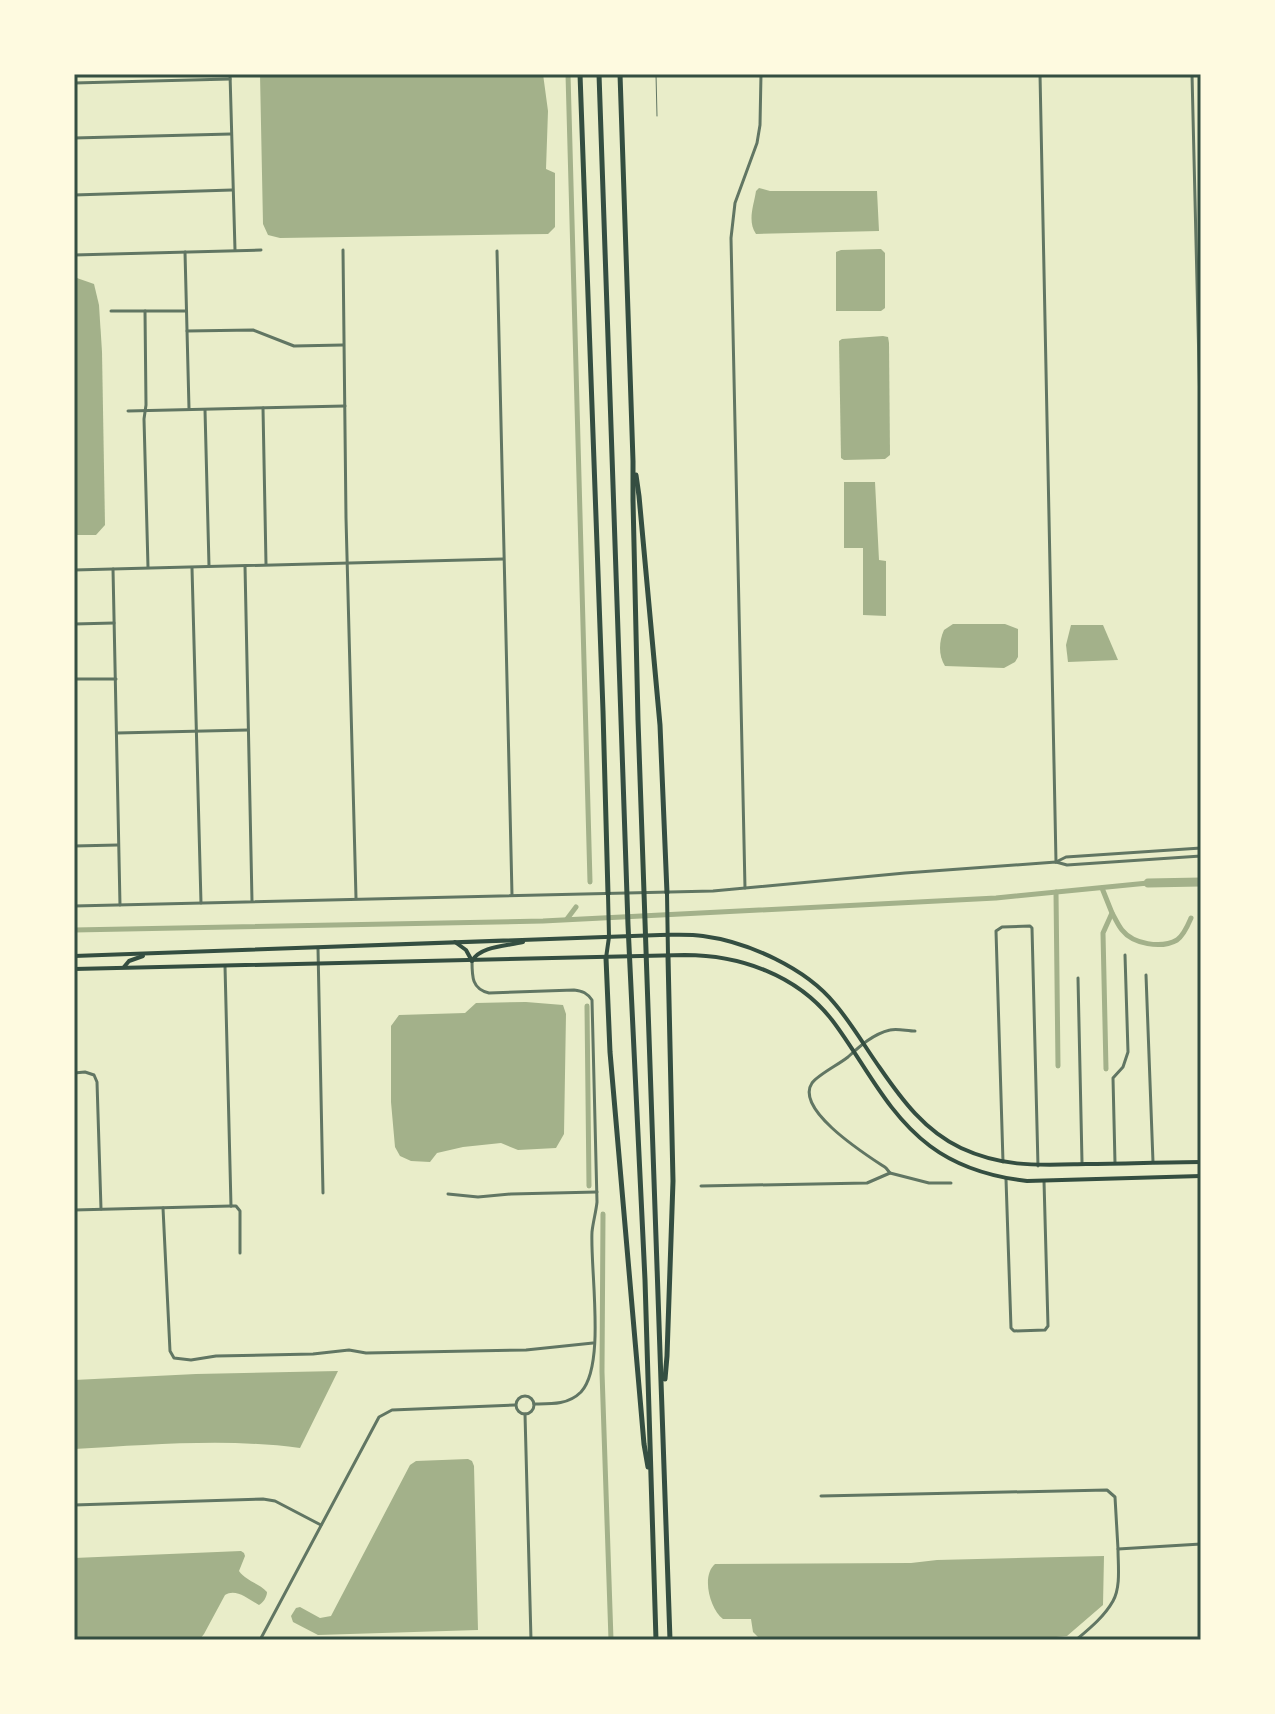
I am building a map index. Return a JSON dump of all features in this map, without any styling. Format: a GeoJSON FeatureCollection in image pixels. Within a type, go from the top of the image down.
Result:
{"type":"FeatureCollection","features":[{"type":"Feature","properties":{"kind":"highway"},"geometry":{"type":"LineString","coordinates":[[580,74],[608,894]]}},
{"type":"Feature","properties":{"kind":"highway"},"geometry":{"type":"LineString","coordinates":[[599,74],[656,1640]]}},
{"type":"Feature","properties":{"kind":"highway"},"geometry":{"type":"LineString","coordinates":[[620,74],[638,720],[670,1640]]}},
{"type":"Feature","properties":{"kind":"highway"},"geometry":{"type":"LineString","coordinates":[[633,461],[639,496],[660,725],[667,893]]}},
{"type":"Feature","properties":{"kind":"highway"},"geometry":{"type":"LineString","coordinates":[[662,1400],[667,1356],[673,1181],[668,956]]}},
{"type":"Feature","properties":{"kind":"highway"},"geometry":{"type":"LineString","coordinates":[[606,958],[607,1011],[644,1444],[652,1483]]}},
{"type":"Feature","properties":{"kind":"main road"},"geometry":{"type":"LineString","coordinates":[[667,893],[668,956]]}},
{"type":"Feature","properties":{"kind":"main road"},"geometry":{"type":"LineString","coordinates":[[606,958],[608,894]]}},
{"type":"Feature","properties":{"kind":"main road"},"geometry":{"type":"LineString","coordinates":[[74,956],[532,939],[705,936],[742,945],[777,960],[808,979],[834,1002],[900,1097],[939,1135],[959,1147],[1003,1162],[1038,1166],[1201,1162]]}},
{"type":"Feature","properties":{"kind":"main road"},"geometry":{"type":"LineString","coordinates":[[472,961],[482,950],[532,939]]}},
{"type":"Feature","properties":{"kind":"main road"},"geometry":{"type":"LineString","coordinates":[[455,942],[466,950],[472,961]]}},
{"type":"Feature","properties":{"kind":"main road"},"geometry":{"type":"LineString","coordinates":[[124,968],[129,961],[149,954]]}},
{"type":"Feature","properties":{"kind":"main road"},"geometry":{"type":"LineString","coordinates":[[101,968],[111,964],[116,955]]}},
{"type":"Feature","properties":{"kind":"main road"},"geometry":{"type":"LineString","coordinates":[[74,969],[709,955],[753,966],[783,979],[818,1005],[832,1020],[902,1120],[929,1146],[961,1165],[1006,1179],[1044,1181],[1201,1176]]}},
{"type":"Feature","properties":{"kind":"street"},"geometry":{"type":"LineString","coordinates":[[745,888],[731,238],[735,203],[757,143],[761,74]]}},
{"type":"Feature","properties":{"kind":"street"},"geometry":{"type":"LineString","coordinates":[[1040,74],[1056,862]]}},
{"type":"Feature","properties":{"kind":"street"},"geometry":{"type":"LineString","coordinates":[[1192,74],[1201,449]]}},
{"type":"Feature","properties":{"kind":"street"},"geometry":{"type":"LineString","coordinates":[[74,83],[230,76],[235,251]]}},
{"type":"Feature","properties":{"kind":"street"},"geometry":{"type":"LineString","coordinates":[[74,138],[231,134]]}},
{"type":"Feature","properties":{"kind":"street"},"geometry":{"type":"LineString","coordinates":[[74,195],[232,190]]}},
{"type":"Feature","properties":{"kind":"street"},"geometry":{"type":"LineString","coordinates":[[74,255],[261,250]]}},
{"type":"Feature","properties":{"kind":"street"},"geometry":{"type":"LineString","coordinates":[[343,250],[356,898]]}},
{"type":"Feature","properties":{"kind":"street"},"geometry":{"type":"LineString","coordinates":[[497,251],[512,895]]}},
{"type":"Feature","properties":{"kind":"street"},"geometry":{"type":"LineString","coordinates":[[185,252],[189,409]]}},
{"type":"Feature","properties":{"kind":"street"},"geometry":{"type":"LineString","coordinates":[[111,311],[186,311]]}},
{"type":"Feature","properties":{"kind":"street"},"geometry":{"type":"LineString","coordinates":[[145,311],[148,569]]}},
{"type":"Feature","properties":{"kind":"street"},"geometry":{"type":"LineString","coordinates":[[187,331],[253,330],[294,346],[343,345]]}},
{"type":"Feature","properties":{"kind":"street"},"geometry":{"type":"LineString","coordinates":[[128,411],[345,406]]}},
{"type":"Feature","properties":{"kind":"street"},"geometry":{"type":"LineString","coordinates":[[263,408],[266,565]]}},
{"type":"Feature","properties":{"kind":"street"},"geometry":{"type":"LineString","coordinates":[[205,409],[209,566]]}},
{"type":"Feature","properties":{"kind":"street"},"geometry":{"type":"LineString","coordinates":[[74,570],[503,559]]}},
{"type":"Feature","properties":{"kind":"street"},"geometry":{"type":"LineString","coordinates":[[245,566],[252,901]]}},
{"type":"Feature","properties":{"kind":"street"},"geometry":{"type":"LineString","coordinates":[[192,568],[201,903]]}},
{"type":"Feature","properties":{"kind":"street"},"geometry":{"type":"LineString","coordinates":[[113,569],[120,905]]}},
{"type":"Feature","properties":{"kind":"street"},"geometry":{"type":"LineString","coordinates":[[74,624],[114,623]]}},
{"type":"Feature","properties":{"kind":"street"},"geometry":{"type":"LineString","coordinates":[[74,679],[116,679]]}},
{"type":"Feature","properties":{"kind":"street"},"geometry":{"type":"LineString","coordinates":[[117,733],[248,730]]}},
{"type":"Feature","properties":{"kind":"street"},"geometry":{"type":"LineString","coordinates":[[74,846],[118,845]]}},
{"type":"Feature","properties":{"kind":"street"},"geometry":{"type":"LineString","coordinates":[[1056,862],[1066,857],[1201,848]]}},
{"type":"Feature","properties":{"kind":"street"},"geometry":{"type":"LineString","coordinates":[[1125,861],[1136,852]]}},
{"type":"Feature","properties":{"kind":"street"},"geometry":{"type":"LineString","coordinates":[[74,906],[667,893],[1056,862],[1067,865],[1201,856]]}},
{"type":"Feature","properties":{"kind":"street"},"geometry":{"type":"LineString","coordinates":[[1003,1162],[996,931],[1002,927],[1026,925],[1032,928],[1038,1166]]}},
{"type":"Feature","properties":{"kind":"street"},"geometry":{"type":"LineString","coordinates":[[318,948],[323,1193]]}},
{"type":"Feature","properties":{"kind":"street"},"geometry":{"type":"LineString","coordinates":[[1115,1164],[1113,1078],[1123,1067],[1128,1052],[1125,955]]}},
{"type":"Feature","properties":{"kind":"street"},"geometry":{"type":"LineString","coordinates":[[472,961],[472,975],[480,991],[574,990],[583,991],[592,1000],[597,1192],[592,1232],[592,1370],[588,1382],[573,1398],[565,1402],[534,1404]]}},
{"type":"Feature","properties":{"kind":"street"},"geometry":{"type":"LineString","coordinates":[[225,966],[231,1206]]}},
{"type":"Feature","properties":{"kind":"street"},"geometry":{"type":"LineString","coordinates":[[1146,975],[1153,1162]]}},
{"type":"Feature","properties":{"kind":"street"},"geometry":{"type":"LineString","coordinates":[[1078,978],[1082,1164]]}},
{"type":"Feature","properties":{"kind":"street"},"geometry":{"type":"LineString","coordinates":[[915,1031],[891,1030],[862,1043],[811,1085],[810,1097],[813,1107],[845,1140],[890,1173],[929,1183],[951,1183]]}},
{"type":"Feature","properties":{"kind":"street"},"geometry":{"type":"LineString","coordinates":[[74,1073],[94,1075],[97,1082],[101,1209]]}},
{"type":"Feature","properties":{"kind":"street"},"geometry":{"type":"LineString","coordinates":[[701,1186],[867,1183],[890,1173]]}},
{"type":"Feature","properties":{"kind":"street"},"geometry":{"type":"LineString","coordinates":[[1006,1179],[1011,1328],[1014,1331],[1045,1330],[1048,1326],[1044,1181]]}},
{"type":"Feature","properties":{"kind":"street"},"geometry":{"type":"LineString","coordinates":[[448,1194],[478,1197],[597,1192]]}},
{"type":"Feature","properties":{"kind":"street"},"geometry":{"type":"LineString","coordinates":[[74,1210],[236,1206],[240,1211],[240,1253]]}},
{"type":"Feature","properties":{"kind":"street"},"geometry":{"type":"LineString","coordinates":[[163,1208],[170,1351],[174,1358],[191,1360],[349,1350],[366,1353],[526,1350],[593,1343]]}},
{"type":"Feature","properties":{"kind":"street"},"geometry":{"type":"LineString","coordinates":[[524,1396],[531,1398],[534,1404],[531,1411],[525,1414],[519,1412],[515,1405],[524,1396]]}},
{"type":"Feature","properties":{"kind":"street"},"geometry":{"type":"LineString","coordinates":[[260,1640],[375,1423],[392,1410],[515,1405]]}},
{"type":"Feature","properties":{"kind":"street"},"geometry":{"type":"LineString","coordinates":[[525,1414],[531,1640]]}},
{"type":"Feature","properties":{"kind":"street"},"geometry":{"type":"LineString","coordinates":[[821,1496],[1107,1490],[1115,1497],[1117,1587],[1113,1600],[1095,1623],[1076,1640]]}},
{"type":"Feature","properties":{"kind":"street"},"geometry":{"type":"LineString","coordinates":[[74,1505],[263,1499],[275,1501],[321,1525]]}},
{"type":"Feature","properties":{"kind":"street"},"geometry":{"type":"LineString","coordinates":[[1118,1549],[1201,1544]]}},
{"type":"Feature","properties":{"kind":"lane"},"geometry":{"type":"LineString","coordinates":[[656,74],[657,116]]}},
{"type":"Feature","properties":{"kind":"shaded area"},"geometry":{"type":"Polygon","coordinates":[[[260,74],[543,74],[548,111],[546,169],[555,173],[555,227],[548,234],[280,238],[268,235],[263,224],[260,74]]]}},
{"type":"Feature","properties":{"kind":"shaded area"},"geometry":{"type":"Polygon","coordinates":[[[759,188],[770,191],[877,191],[879,231],[756,234],[752,213],[759,188]]]}},
{"type":"Feature","properties":{"kind":"shaded area"},"geometry":{"type":"Polygon","coordinates":[[[881,249],[885,253],[885,308],[881,311],[836,311],[836,252],[881,249]]]}},
{"type":"Feature","properties":{"kind":"shaded area"},"geometry":{"type":"Polygon","coordinates":[[[74,277],[94,284],[99,305],[105,525],[96,535],[74,535],[74,277]]]}},
{"type":"Feature","properties":{"kind":"shaded area"},"geometry":{"type":"Polygon","coordinates":[[[888,337],[889,343],[890,455],[885,459],[844,460],[841,458],[839,341],[888,337]]]}},
{"type":"Feature","properties":{"kind":"shaded area"},"geometry":{"type":"Polygon","coordinates":[[[844,482],[875,482],[879,560],[886,561],[886,616],[863,615],[863,548],[844,548],[844,482]]]}},
{"type":"Feature","properties":{"kind":"shaded area"},"geometry":{"type":"Polygon","coordinates":[[[953,624],[1005,624],[1018,629],[1018,657],[1004,668],[945,666],[940,653],[941,639],[944,630],[953,624]]]}},
{"type":"Feature","properties":{"kind":"shaded area"},"geometry":{"type":"Polygon","coordinates":[[[1071,625],[1103,625],[1118,660],[1068,662],[1066,645],[1071,625]]]}},
{"type":"Feature","properties":{"kind":"shaded area"},"geometry":{"type":"Polygon","coordinates":[[[476,1003],[563,1005],[566,1014],[564,1134],[556,1148],[518,1150],[501,1143],[437,1153],[430,1162],[411,1161],[400,1156],[395,1147],[391,1102],[391,1026],[399,1015],[465,1013],[476,1003]]]}},
{"type":"Feature","properties":{"kind":"shaded area"},"geometry":{"type":"Polygon","coordinates":[[[338,1371],[300,1448],[216,1443],[74,1449],[74,1380],[338,1371]]]}},
{"type":"Feature","properties":{"kind":"shaded area"},"geometry":{"type":"Polygon","coordinates":[[[468,1459],[474,1466],[478,1630],[318,1635],[293,1622],[291,1616],[300,1607],[320,1618],[331,1616],[410,1465],[416,1461],[468,1459]]]}},
{"type":"Feature","properties":{"kind":"shaded area"},"geometry":{"type":"Polygon","coordinates":[[[241,1551],[245,1556],[239,1571],[267,1592],[266,1598],[259,1605],[238,1594],[225,1595],[200,1639],[74,1640],[74,1558],[241,1551]]]}},
{"type":"Feature","properties":{"kind":"shaded area"},"geometry":{"type":"Polygon","coordinates":[[[1104,1556],[1103,1605],[1067,1636],[1024,1640],[761,1640],[753,1632],[751,1619],[723,1619],[718,1614],[708,1584],[715,1564],[911,1563],[1104,1556]]]}},
{"type":"Feature","properties":{"kind":"waterway"},"geometry":{"type":"LineString","coordinates":[[568,74],[590,882]]}},
{"type":"Feature","properties":{"kind":"waterway"},"geometry":{"type":"LineString","coordinates":[[1148,883],[1201,882]]}},
{"type":"Feature","properties":{"kind":"waterway"},"geometry":{"type":"LineString","coordinates":[[74,930],[543,921],[996,898],[1148,883]]}},
{"type":"Feature","properties":{"kind":"waterway"},"geometry":{"type":"LineString","coordinates":[[1102,888],[1112,913],[1103,933],[1106,1069]]}},
{"type":"Feature","properties":{"kind":"waterway"},"geometry":{"type":"LineString","coordinates":[[1056,892],[1058,1066]]}},
{"type":"Feature","properties":{"kind":"waterway"},"geometry":{"type":"LineString","coordinates":[[567,919],[576,907]]}},
{"type":"Feature","properties":{"kind":"waterway"},"geometry":{"type":"LineString","coordinates":[[1112,913],[1127,935],[1140,942],[1155,944],[1177,940],[1191,918]]}},
{"type":"Feature","properties":{"kind":"waterway"},"geometry":{"type":"LineString","coordinates":[[587,1006],[589,1186]]}},
{"type":"Feature","properties":{"kind":"waterway"},"geometry":{"type":"LineString","coordinates":[[603,1214],[602,1372],[611,1640]]}}]}
